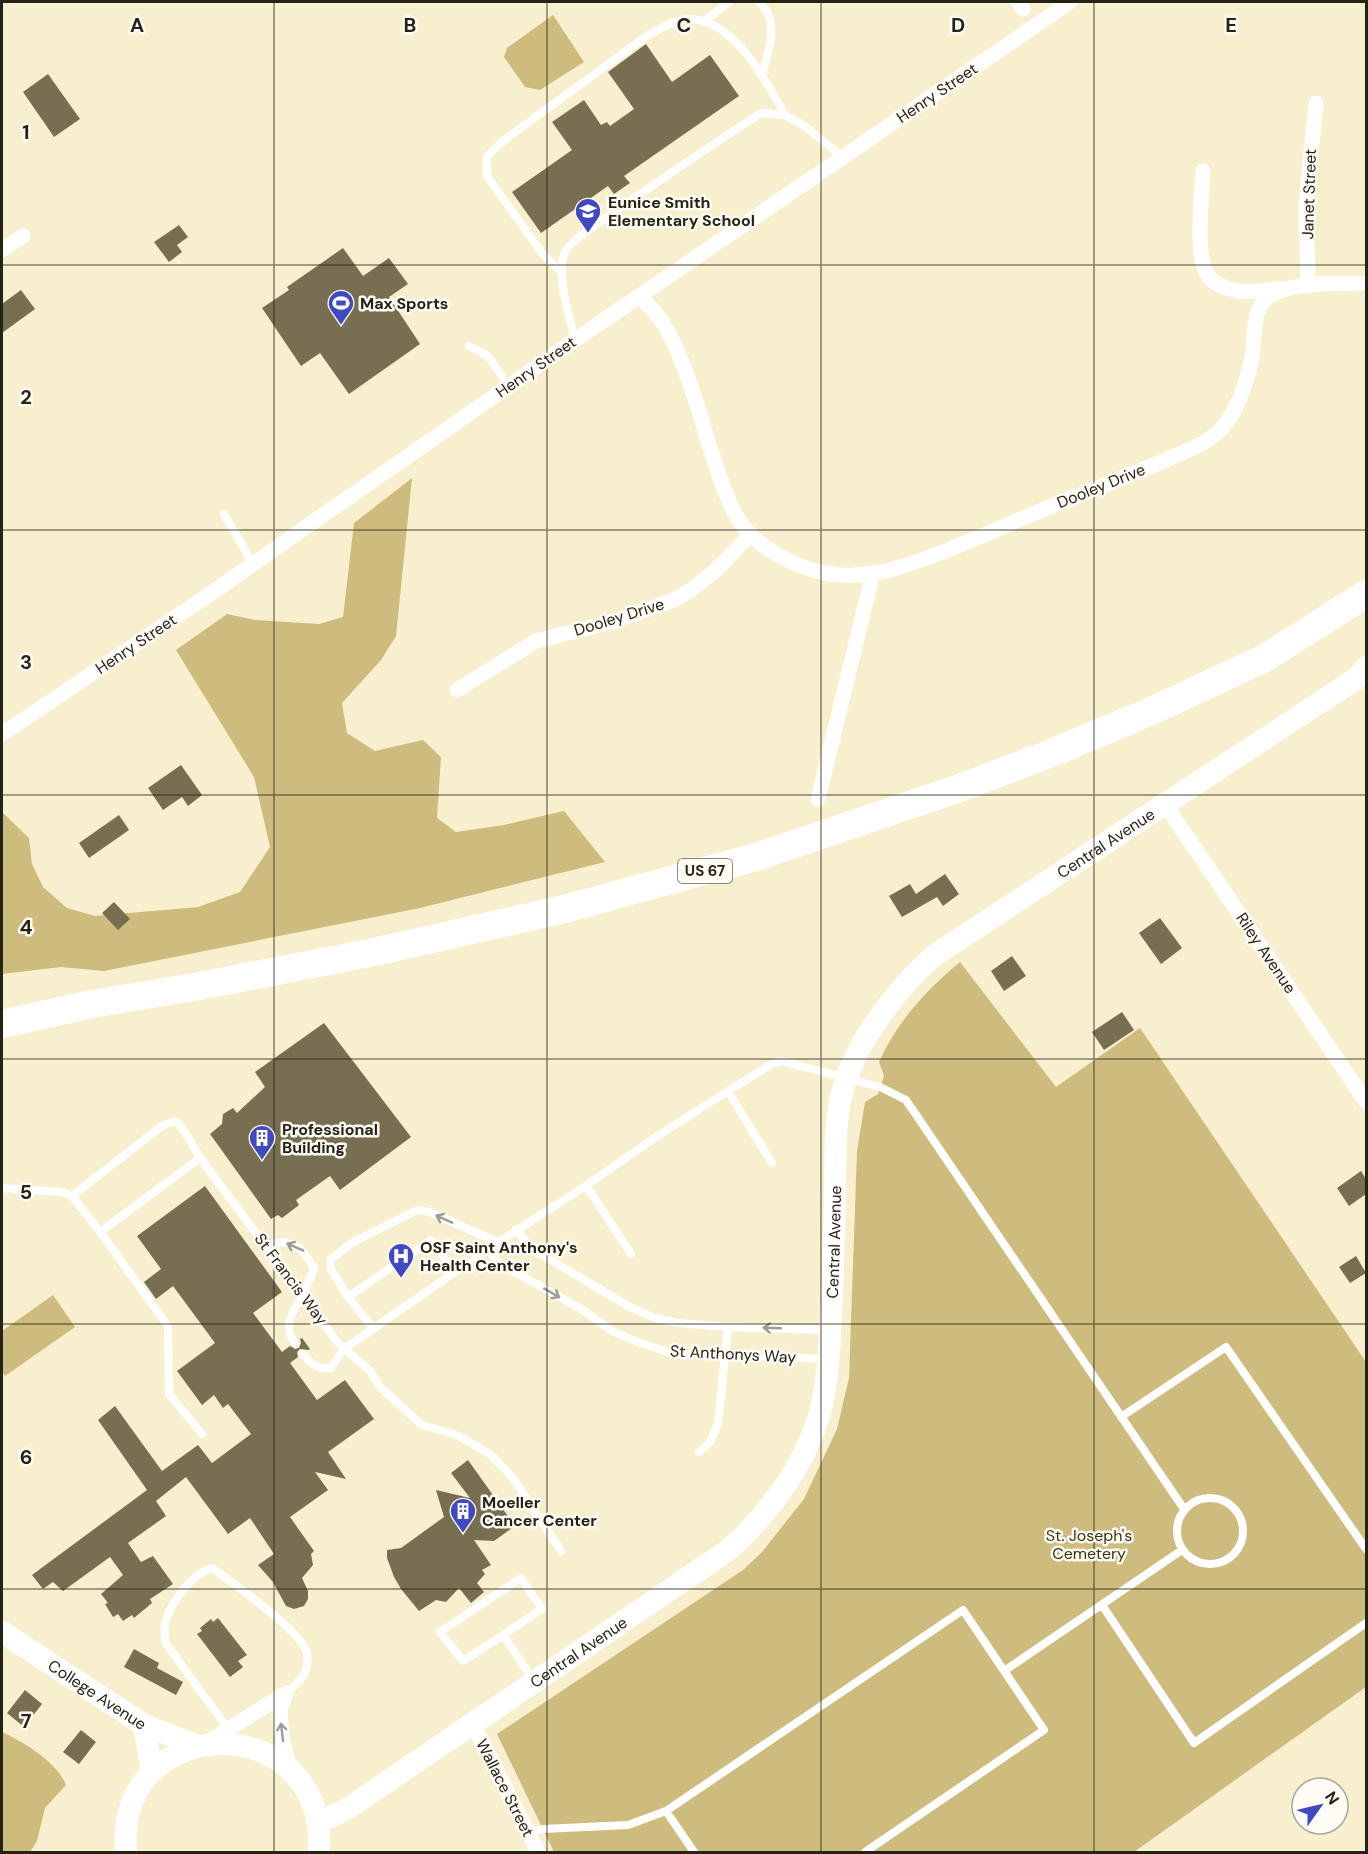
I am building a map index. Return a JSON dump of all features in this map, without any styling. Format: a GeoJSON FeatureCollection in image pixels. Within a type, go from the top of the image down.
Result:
{"type":"FeatureCollection","features":[{"type":"Feature","properties":{"kind":"highway","name":"US 67"},"geometry":{"type":"LineString","coordinates":[[2,1024],[92,1004],[200,986],[374,952],[503,923],[767,853],[957,789],[1129,721],[1265,658],[1366,594]]}},
{"type":"Feature","properties":{"kind":"street","name":"Henry Street"},"geometry":{"type":"LineString","coordinates":[[2,734],[1070,2]]}},
{"type":"Feature","properties":{"kind":"street","name":"Janet Street"},"geometry":{"type":"LineString","coordinates":[[1308,286],[1306,204],[1316,103]]}},
{"type":"Feature","properties":{"kind":"street"},"geometry":{"type":"LineString","coordinates":[[1203,171],[1200,250],[1210,279],[1217,284],[1239,291],[1286,288]]}},
{"type":"Feature","properties":{"kind":"street"},"geometry":{"type":"LineString","coordinates":[[2,250],[23,236]]}},
{"type":"Feature","properties":{"kind":"street","name":"Dooley Drive"},"geometry":{"type":"LineString","coordinates":[[639,296],[656,314],[668,332],[680,358],[728,499],[741,523],[751,534],[794,563],[816,571],[852,575],[893,569],[930,556],[1200,445],[1225,425],[1236,406],[1252,355],[1257,316],[1261,304],[1270,296],[1286,288],[1366,283]]}},
{"type":"Feature","properties":{"kind":"street","name":"Dooley Drive"},"geometry":{"type":"LineString","coordinates":[[457,690],[536,641],[612,622],[674,600],[716,570],[751,534]]}},
{"type":"Feature","properties":{"kind":"street"},"geometry":{"type":"LineString","coordinates":[[818,799],[873,573]]}},
{"type":"Feature","properties":{"kind":"street","name":"Central Avenue"},"geometry":{"type":"LineString","coordinates":[[317,1820],[347,1809],[727,1551],[745,1536],[770,1508],[789,1481],[821,1407],[828,1359],[836,1128],[841,1095],[864,1041],[905,982],[935,955],[1364,672]]}},
{"type":"Feature","properties":{"kind":"street","name":"Riley Avenue"},"geometry":{"type":"LineString","coordinates":[[1165,804],[1366,1102]]}},
{"type":"Feature","properties":{"kind":"street","name":"College Avenue"},"geometry":{"type":"LineString","coordinates":[[2,1632],[144,1725],[202,1745]]}},
{"type":"Feature","properties":{"kind":"street"},"geometry":{"type":"LineString","coordinates":[[126,1852],[126,1825],[130,1810],[152,1772],[169,1758],[202,1745],[286,1693]]}},
{"type":"Feature","properties":{"kind":"street"},"geometry":{"type":"LineString","coordinates":[[286,1693],[280,1711],[282,1737],[290,1770]]}},
{"type":"Feature","properties":{"kind":"street"},"geometry":{"type":"LineString","coordinates":[[144,1725],[152,1772]]}},
{"type":"Feature","properties":{"kind":"street","name":"Wallace Street"},"geometry":{"type":"LineString","coordinates":[[473,1725],[538,1852]]}},
{"type":"Feature","properties":{"kind":"street"},"geometry":{"type":"LineString","coordinates":[[202,1745],[236,1744],[251,1747],[272,1757],[290,1770],[307,1793],[317,1820],[320,1838],[318,1852]]}},
{"type":"Feature","properties":{"kind":"lane"},"geometry":{"type":"LineString","coordinates":[[703,22],[729,2]]}},
{"type":"Feature","properties":{"kind":"lane"},"geometry":{"type":"LineString","coordinates":[[759,2],[769,15],[773,31],[762,76]]}},
{"type":"Feature","properties":{"kind":"lane"},"geometry":{"type":"LineString","coordinates":[[561,272],[542,253],[487,176],[487,157],[499,144],[648,35],[668,24],[684,19],[717,27],[743,48],[785,116]]}},
{"type":"Feature","properties":{"kind":"lane"},"geometry":{"type":"LineString","coordinates":[[575,340],[561,272],[566,251],[604,219],[761,113],[785,116],[803,125],[843,157]]}},
{"type":"Feature","properties":{"kind":"lane"},"geometry":{"type":"LineString","coordinates":[[469,346],[488,356],[510,386]]}},
{"type":"Feature","properties":{"kind":"lane"},"geometry":{"type":"LineString","coordinates":[[224,514],[253,564]]}},
{"type":"Feature","properties":{"kind":"lane"},"geometry":{"type":"LineString","coordinates":[[303,1354],[319,1369],[331,1368],[344,1349],[516,1229],[728,1091],[772,1064],[782,1061],[880,1087],[906,1100],[1184,1509]]}},
{"type":"Feature","properties":{"kind":"lane"},"geometry":{"type":"LineString","coordinates":[[728,1091],[772,1163]]}},
{"type":"Feature","properties":{"kind":"lane","name":"St Francis Way"},"geometry":{"type":"LineString","coordinates":[[72,1196],[163,1125],[176,1121],[265,1245],[344,1349],[370,1371],[381,1388],[422,1425],[457,1435],[490,1454],[512,1477],[561,1551]]}},
{"type":"Feature","properties":{"kind":"lane"},"geometry":{"type":"LineString","coordinates":[[100,1232],[201,1158]]}},
{"type":"Feature","properties":{"kind":"lane"},"geometry":{"type":"LineString","coordinates":[[586,1185],[631,1254]]}},
{"type":"Feature","properties":{"kind":"lane"},"geometry":{"type":"LineString","coordinates":[[2,1188],[62,1192],[72,1196],[168,1326],[170,1394],[202,1434]]}},
{"type":"Feature","properties":{"kind":"lane"},"geometry":{"type":"LineString","coordinates":[[373,1328],[348,1297],[331,1269],[330,1260],[353,1242],[417,1210],[430,1212],[497,1242]]}},
{"type":"Feature","properties":{"kind":"lane","name":"St Anthonys Way"},"geometry":{"type":"LineString","coordinates":[[516,1229],[532,1249],[630,1307],[655,1318],[678,1323],[728,1327],[830,1330]]}},
{"type":"Feature","properties":{"kind":"lane"},"geometry":{"type":"LineString","coordinates":[[348,1297],[432,1240],[454,1272]]}},
{"type":"Feature","properties":{"kind":"lane"},"geometry":{"type":"LineString","coordinates":[[265,1245],[279,1241],[297,1245],[306,1254],[314,1269]]}},
{"type":"Feature","properties":{"kind":"lane","name":"St Anthonys Way"},"geometry":{"type":"LineString","coordinates":[[488,1249],[500,1264],[583,1310],[612,1331],[640,1343],[675,1354],[828,1359]]}},
{"type":"Feature","properties":{"kind":"lane"},"geometry":{"type":"LineString","coordinates":[[314,1269],[331,1269]]}},
{"type":"Feature","properties":{"kind":"lane"},"geometry":{"type":"LineString","coordinates":[[295,1342],[288,1328],[292,1310],[303,1295],[314,1269]]}},
{"type":"Feature","properties":{"kind":"lane"},"geometry":{"type":"LineString","coordinates":[[699,1452],[710,1442],[718,1424],[728,1327]]}},
{"type":"Feature","properties":{"kind":"lane"},"geometry":{"type":"LineString","coordinates":[[1121,1417],[1226,1347],[1366,1549]]}},
{"type":"Feature","properties":{"kind":"lane"},"geometry":{"type":"LineString","coordinates":[[1203,1498],[1214,1498],[1233,1507],[1243,1527],[1238,1548],[1231,1557],[1222,1562],[1200,1563],[1190,1558],[1182,1550],[1176,1530],[1178,1519],[1192,1502],[1203,1498]]}},
{"type":"Feature","properties":{"kind":"lane"},"geometry":{"type":"LineString","coordinates":[[1004,1671],[1182,1550]]}},
{"type":"Feature","properties":{"kind":"lane"},"geometry":{"type":"LineString","coordinates":[[228,1729],[165,1642],[164,1625],[175,1600],[201,1572],[212,1568],[302,1641],[308,1654],[304,1677],[286,1693]]}},
{"type":"Feature","properties":{"kind":"lane"},"geometry":{"type":"LineString","coordinates":[[521,1578],[542,1609],[503,1635],[463,1661],[440,1632],[521,1578]]}},
{"type":"Feature","properties":{"kind":"lane"},"geometry":{"type":"LineString","coordinates":[[1102,1605],[1194,1743],[1366,1623]]}},
{"type":"Feature","properties":{"kind":"lane"},"geometry":{"type":"LineString","coordinates":[[528,1833],[543,1829],[628,1825],[666,1811],[963,1610],[1044,1730],[865,1852]]}},
{"type":"Feature","properties":{"kind":"lane"},"geometry":{"type":"LineString","coordinates":[[503,1635],[535,1682]]}},
{"type":"Feature","properties":{"kind":"lane"},"geometry":{"type":"LineString","coordinates":[[666,1811],[694,1852]]}},
{"type":"Feature","properties":{"kind":"green space"},"geometry":{"type":"Polygon","coordinates":[[[553,15],[584,62],[540,90],[525,87],[504,57],[507,48],[553,15]]]}},
{"type":"Feature","properties":{"kind":"green space"},"geometry":{"type":"Polygon","coordinates":[[[412,478],[396,636],[381,660],[342,703],[347,733],[375,751],[423,740],[441,757],[437,818],[456,832],[504,825],[564,811],[605,862],[420,908],[104,971],[61,967],[2,974],[2,812],[29,838],[32,864],[43,887],[67,908],[95,916],[198,907],[240,892],[270,847],[254,777],[176,650],[227,614],[255,620],[319,624],[343,617],[354,523],[412,478]]]}},
{"type":"Feature","properties":{"kind":"green space","name":"St. Joseph's Cemetery"},"geometry":{"type":"Polygon","coordinates":[[[960,962],[1056,1087],[1140,1028],[1366,1362],[1366,1687],[1134,1852],[554,1852],[497,1734],[743,1570],[762,1552],[804,1499],[837,1429],[849,1378],[857,1151],[865,1102],[878,1094],[884,1076],[879,1062],[894,1033],[924,995],[960,962]]]}},
{"type":"Feature","properties":{"kind":"green space"},"geometry":{"type":"Polygon","coordinates":[[[53,1295],[75,1327],[5,1376],[2,1372],[2,1331],[53,1295]]]}},
{"type":"Feature","properties":{"kind":"green space"},"geometry":{"type":"Polygon","coordinates":[[[2,1732],[30,1747],[48,1761],[66,1785],[45,1808],[37,1841],[30,1852],[2,1852],[2,1732]]]}},
{"type":"Feature","properties":{"kind":"building"},"geometry":{"type":"Polygon","coordinates":[[[646,44],[672,82],[710,55],[739,96],[624,176],[630,183],[614,194],[608,186],[541,233],[512,192],[572,150],[552,122],[584,100],[601,125],[607,122],[610,126],[634,109],[608,72],[646,44]]]}},
{"type":"Feature","properties":{"kind":"building"},"geometry":{"type":"Polygon","coordinates":[[[48,74],[80,119],[54,137],[23,92],[48,74]]]}},
{"type":"Feature","properties":{"kind":"building"},"geometry":{"type":"Polygon","coordinates":[[[179,225],[188,237],[177,245],[182,252],[169,262],[154,242],[179,225]]]}},
{"type":"Feature","properties":{"kind":"building","name":"Max Sports"},"geometry":{"type":"Polygon","coordinates":[[[343,248],[363,276],[389,258],[408,284],[389,297],[420,344],[349,394],[320,353],[301,366],[262,308],[289,290],[287,287],[343,248]]]}},
{"type":"Feature","properties":{"kind":"building"},"geometry":{"type":"Polygon","coordinates":[[[21,290],[35,309],[2,333],[2,304],[21,290]]]}},
{"type":"Feature","properties":{"kind":"building"},"geometry":{"type":"Polygon","coordinates":[[[181,765],[202,795],[188,806],[182,797],[163,810],[148,788],[181,765]]]}},
{"type":"Feature","properties":{"kind":"building"},"geometry":{"type":"Polygon","coordinates":[[[119,815],[129,830],[89,858],[79,843],[119,815]]]}},
{"type":"Feature","properties":{"kind":"building"},"geometry":{"type":"Polygon","coordinates":[[[945,874],[959,894],[943,906],[937,897],[902,917],[889,896],[910,884],[916,894],[945,874]]]}},
{"type":"Feature","properties":{"kind":"building"},"geometry":{"type":"Polygon","coordinates":[[[114,902],[130,919],[118,930],[102,913],[114,902]]]}},
{"type":"Feature","properties":{"kind":"building"},"geometry":{"type":"Polygon","coordinates":[[[1160,918],[1182,948],[1161,964],[1139,933],[1160,918]]]}},
{"type":"Feature","properties":{"kind":"building"},"geometry":{"type":"Polygon","coordinates":[[[1012,956],[1026,976],[1004,991],[991,971],[1012,956]]]}},
{"type":"Feature","properties":{"kind":"building"},"geometry":{"type":"Polygon","coordinates":[[[1122,1012],[1134,1030],[1104,1050],[1092,1032],[1122,1012]]]}},
{"type":"Feature","properties":{"kind":"building"},"geometry":{"type":"Polygon","coordinates":[[[324,1023],[411,1137],[340,1190],[330,1176],[296,1200],[299,1205],[282,1218],[278,1215],[271,1219],[210,1134],[222,1124],[223,1114],[233,1108],[237,1113],[265,1087],[255,1072],[324,1023]]]}},
{"type":"Feature","properties":{"kind":"building"},"geometry":{"type":"Polygon","coordinates":[[[1361,1171],[1366,1179],[1366,1194],[1349,1206],[1337,1188],[1361,1171]]]}},
{"type":"Feature","properties":{"kind":"building"},"geometry":{"type":"Polygon","coordinates":[[[205,1186],[282,1292],[253,1313],[282,1352],[290,1346],[295,1349],[299,1348],[302,1338],[310,1349],[300,1349],[297,1352],[298,1357],[290,1363],[317,1400],[345,1380],[374,1419],[328,1452],[346,1479],[315,1472],[328,1490],[290,1517],[314,1551],[311,1554],[313,1565],[302,1578],[308,1591],[308,1599],[304,1606],[294,1609],[286,1606],[273,1582],[258,1565],[274,1554],[250,1518],[228,1534],[186,1477],[156,1501],[166,1516],[128,1543],[141,1562],[153,1556],[173,1584],[150,1599],[152,1603],[134,1618],[132,1615],[123,1621],[118,1614],[113,1617],[105,1604],[108,1603],[101,1594],[123,1575],[110,1557],[63,1591],[53,1582],[43,1589],[32,1575],[147,1490],[98,1420],[115,1406],[162,1471],[198,1445],[212,1463],[251,1434],[228,1404],[223,1408],[214,1395],[202,1405],[177,1371],[215,1343],[173,1286],[156,1299],[144,1282],[161,1269],[137,1236],[205,1186]]]}},
{"type":"Feature","properties":{"kind":"building"},"geometry":{"type":"Polygon","coordinates":[[[1356,1256],[1366,1273],[1350,1283],[1339,1267],[1356,1256]]]}},
{"type":"Feature","properties":{"kind":"building","name":"Moeller Cancer Center"},"geometry":{"type":"Polygon","coordinates":[[[468,1460],[515,1526],[494,1541],[474,1540],[491,1565],[482,1570],[485,1574],[477,1583],[484,1592],[471,1603],[459,1588],[446,1602],[436,1600],[419,1611],[394,1577],[387,1558],[387,1550],[401,1548],[444,1517],[436,1490],[470,1498],[451,1473],[468,1460]]]}},
{"type":"Feature","properties":{"kind":"building"},"geometry":{"type":"Polygon","coordinates":[[[218,1618],[247,1655],[238,1661],[243,1667],[230,1677],[197,1634],[202,1631],[200,1628],[211,1619],[213,1622],[218,1618]]]}},
{"type":"Feature","properties":{"kind":"building"},"geometry":{"type":"Polygon","coordinates":[[[134,1649],[159,1663],[157,1668],[183,1682],[176,1695],[124,1667],[134,1649]]]}},
{"type":"Feature","properties":{"kind":"building"},"geometry":{"type":"Polygon","coordinates":[[[25,1690],[42,1704],[24,1727],[7,1713],[25,1690]]]}},
{"type":"Feature","properties":{"kind":"building"},"geometry":{"type":"Polygon","coordinates":[[[81,1730],[96,1742],[79,1764],[63,1752],[81,1730]]]}},
{"type":"Feature","properties":{"kind":"place","name":"Eunice Smith Elementary School"},"geometry":{"type":"Point","coordinates":[588,234]}},
{"type":"Feature","properties":{"kind":"place","name":"Max Sports"},"geometry":{"type":"Point","coordinates":[341,326]}},
{"type":"Feature","properties":{"kind":"place","name":"Professional Building"},"geometry":{"type":"Point","coordinates":[262,1161]}},
{"type":"Feature","properties":{"kind":"place","name":"OSF Saint Anthony's Health Center"},"geometry":{"type":"Point","coordinates":[401,1279]}},
{"type":"Feature","properties":{"kind":"place","name":"Moeller Cancer Center"},"geometry":{"type":"Point","coordinates":[463,1534]}}]}
